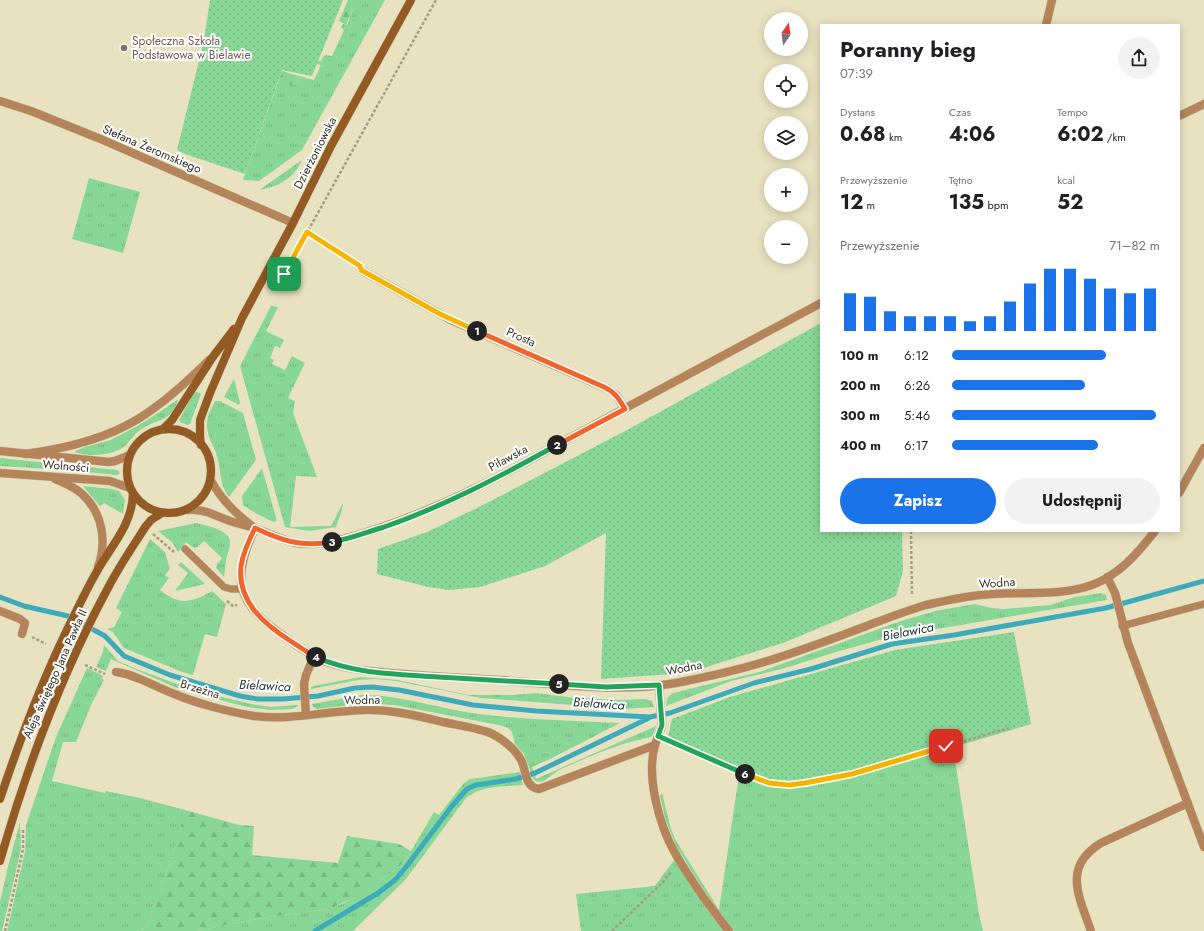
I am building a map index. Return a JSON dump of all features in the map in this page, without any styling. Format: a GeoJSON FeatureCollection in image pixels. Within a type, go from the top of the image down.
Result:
{"type":"FeatureCollection","features":[{"type":"Feature","properties":{"kind":"main road","name":"Dzierżoniowska"},"geometry":{"type":"LineString","coordinates":[[201,445],[200,420],[242,318],[293,223],[331,146],[411,0]]}},
{"type":"Feature","properties":{"kind":"main road","name":"Dzierżoniowska"},"geometry":{"type":"LineString","coordinates":[[163,430],[181,408],[194,384],[242,318]]}},
{"type":"Feature","properties":{"kind":"main road"},"geometry":{"type":"LineString","coordinates":[[163,430],[181,431],[192,436],[201,445],[207,452],[210,461],[210,479],[205,493],[199,501],[187,510],[177,513],[162,513],[146,507],[132,491],[126,472],[133,448],[141,439],[152,433],[163,430]]}},
{"type":"Feature","properties":{"kind":"main road","name":"Aleja świętego Jana Pawła II"},"geometry":{"type":"LineString","coordinates":[[0,798],[29,718],[66,634],[96,571],[116,544],[127,521],[132,507],[132,491]]}},
{"type":"Feature","properties":{"kind":"main road","name":"Aleja świętego Jana Pawła II"},"geometry":{"type":"LineString","coordinates":[[0,861],[13,815],[35,750],[55,698],[81,642],[115,575],[146,526],[151,520],[162,513]]}},
{"type":"Feature","properties":{"kind":"street"},"geometry":{"type":"LineString","coordinates":[[1046,24],[1052,0]]}},
{"type":"Feature","properties":{"kind":"street","name":"Stefana Żeromskiego"},"geometry":{"type":"LineString","coordinates":[[0,101],[31,111],[103,140],[293,223]]}},
{"type":"Feature","properties":{"kind":"street"},"geometry":{"type":"LineString","coordinates":[[1180,116],[1204,104]]}},
{"type":"Feature","properties":{"kind":"street","name":"Prosta"},"geometry":{"type":"LineString","coordinates":[[361,270],[451,320],[608,389],[615,393],[625,409]]}},
{"type":"Feature","properties":{"kind":"street","name":"Piławska"},"geometry":{"type":"LineString","coordinates":[[187,510],[205,511],[255,528],[281,540],[306,544],[338,541],[361,534],[415,515],[462,495],[507,473],[820,304]]}},
{"type":"Feature","properties":{"kind":"street"},"geometry":{"type":"LineString","coordinates":[[25,454],[53,450],[86,441],[130,424],[170,396],[212,358]]}},
{"type":"Feature","properties":{"kind":"street"},"geometry":{"type":"LineString","coordinates":[[1180,491],[1204,448]]}},
{"type":"Feature","properties":{"kind":"street","name":"Wolności"},"geometry":{"type":"LineString","coordinates":[[0,452],[108,462],[130,456]]}},
{"type":"Feature","properties":{"kind":"street","name":"Wolności"},"geometry":{"type":"LineString","coordinates":[[0,473],[110,481],[132,491]]}},
{"type":"Feature","properties":{"kind":"street"},"geometry":{"type":"LineString","coordinates":[[49,476],[82,494],[90,502],[102,526],[103,539],[101,559],[96,571]]}},
{"type":"Feature","properties":{"kind":"street","name":"Piławska"},"geometry":{"type":"LineString","coordinates":[[210,479],[225,501],[255,528]]}},
{"type":"Feature","properties":{"kind":"street","name":"Wodna"},"geometry":{"type":"LineString","coordinates":[[255,528],[241,564],[240,579],[247,601],[262,620],[314,656],[349,668],[412,675],[606,687],[659,685],[710,676],[754,665],[913,609],[946,601],[989,594],[1068,591],[1089,586],[1107,577],[1132,559],[1154,532]]}},
{"type":"Feature","properties":{"kind":"street"},"geometry":{"type":"LineString","coordinates":[[1107,577],[1115,593],[1122,626],[1138,671],[1204,847]]}},
{"type":"Feature","properties":{"kind":"street"},"geometry":{"type":"LineString","coordinates":[[0,611],[20,619],[25,623],[22,634]]}},
{"type":"Feature","properties":{"kind":"street"},"geometry":{"type":"LineString","coordinates":[[306,715],[304,690],[306,675],[314,656]]}},
{"type":"Feature","properties":{"kind":"street","name":"Brzeżna"},"geometry":{"type":"LineString","coordinates":[[116,672],[127,674],[188,699],[245,714],[268,717],[306,715]]}},
{"type":"Feature","properties":{"kind":"street","name":"Wodna"},"geometry":{"type":"LineString","coordinates":[[659,685],[662,724],[655,744],[651,770],[653,787],[662,821],[674,851],[680,861],[719,919],[729,931]]}},
{"type":"Feature","properties":{"kind":"street","name":"Wodna"},"geometry":{"type":"LineString","coordinates":[[306,715],[367,710],[387,711],[482,730],[497,737],[514,751],[521,758],[528,782],[534,788],[542,789],[655,744]]}},
{"type":"Feature","properties":{"kind":"street"},"geometry":{"type":"LineString","coordinates":[[1091,931],[1082,903],[1077,880],[1078,868],[1084,858],[1090,851],[1101,843],[1188,802]]}},
{"type":"Feature","properties":{"kind":"lane"},"geometry":{"type":"LineString","coordinates":[[184,549],[224,587],[231,589],[242,589]]}},
{"type":"Feature","properties":{"kind":"lane"},"geometry":{"type":"LineString","coordinates":[[1122,626],[1204,604]]}},
{"type":"Feature","properties":{"kind":"path"},"geometry":{"type":"LineString","coordinates":[[284,274],[436,0]]}},
{"type":"Feature","properties":{"kind":"path"},"geometry":{"type":"LineString","coordinates":[[307,232],[360,266],[361,270]]}},
{"type":"Feature","properties":{"kind":"path"},"geometry":{"type":"LineString","coordinates":[[911,532],[913,609]]}},
{"type":"Feature","properties":{"kind":"path"},"geometry":{"type":"LineString","coordinates":[[154,535],[166,544]]}},
{"type":"Feature","properties":{"kind":"path"},"geometry":{"type":"LineString","coordinates":[[32,637],[46,644]]}},
{"type":"Feature","properties":{"kind":"path"},"geometry":{"type":"LineString","coordinates":[[82,672],[88,659]]}},
{"type":"Feature","properties":{"kind":"path"},"geometry":{"type":"LineString","coordinates":[[85,664],[99,671]]}},
{"type":"Feature","properties":{"kind":"path"},"geometry":{"type":"LineString","coordinates":[[658,736],[760,780],[769,783],[789,785],[839,777],[1009,728]]}},
{"type":"Feature","properties":{"kind":"path"},"geometry":{"type":"LineString","coordinates":[[5,931],[23,849],[24,826]]}},
{"type":"Feature","properties":{"kind":"path"},"geometry":{"type":"LineString","coordinates":[[612,931],[664,881],[680,861]]}},
{"type":"Feature","properties":{"kind":"green space"},"geometry":{"type":"Polygon","coordinates":[[[210,0],[343,0],[312,76],[282,70],[245,174],[177,150],[204,40],[210,0]]]}},
{"type":"Feature","properties":{"kind":"green space"},"geometry":{"type":"Polygon","coordinates":[[[348,0],[358,0],[346,25],[339,21],[348,0]]]}},
{"type":"Feature","properties":{"kind":"green space"},"geometry":{"type":"Polygon","coordinates":[[[358,0],[385,0],[302,150],[259,181],[243,180],[277,85],[295,85],[299,76],[314,80],[321,65],[317,64],[318,61],[321,61],[324,55],[332,56],[344,30],[341,27],[343,24],[347,25],[354,6],[358,0]]]}},
{"type":"Feature","properties":{"kind":"green space"},"geometry":{"type":"Polygon","coordinates":[[[282,71],[299,76],[295,85],[277,85],[282,71]]]}},
{"type":"Feature","properties":{"kind":"green space"},"geometry":{"type":"Polygon","coordinates":[[[302,160],[295,172],[286,180],[275,186],[261,190],[262,188],[302,160]]]}},
{"type":"Feature","properties":{"kind":"green space"},"geometry":{"type":"Polygon","coordinates":[[[89,178],[140,192],[123,253],[72,239],[89,178]]]}},
{"type":"Feature","properties":{"kind":"green space"},"geometry":{"type":"Polygon","coordinates":[[[271,306],[278,307],[266,331],[284,340],[280,348],[275,346],[270,358],[274,360],[272,364],[285,370],[292,356],[305,363],[288,398],[295,401],[293,413],[317,477],[296,476],[290,527],[331,526],[343,503],[336,527],[309,531],[285,527],[240,366],[271,306]]]}},
{"type":"Feature","properties":{"kind":"green space"},"geometry":{"type":"Polygon","coordinates":[[[820,324],[820,532],[902,532],[903,571],[896,596],[783,643],[687,673],[601,679],[606,533],[545,566],[480,587],[449,590],[428,587],[377,574],[378,549],[427,532],[481,506],[627,430],[820,324]]]}},
{"type":"Feature","properties":{"kind":"green space"},"geometry":{"type":"Polygon","coordinates":[[[234,379],[240,402],[239,405],[224,397],[234,379]]]}},
{"type":"Feature","properties":{"kind":"green space"},"geometry":{"type":"Polygon","coordinates":[[[195,391],[201,394],[190,424],[188,425],[180,422],[179,420],[195,391]]]}},
{"type":"Feature","properties":{"kind":"green space"},"geometry":{"type":"Polygon","coordinates":[[[177,400],[178,401],[175,408],[171,413],[164,419],[140,430],[125,446],[120,449],[100,455],[86,455],[74,452],[119,436],[145,422],[177,400]]]}},
{"type":"Feature","properties":{"kind":"green space"},"geometry":{"type":"Polygon","coordinates":[[[215,401],[220,401],[243,413],[256,460],[229,497],[223,486],[218,459],[208,434],[208,417],[215,401]]]}},
{"type":"Feature","properties":{"kind":"green space"},"geometry":{"type":"Polygon","coordinates":[[[0,458],[117,470],[120,472],[118,475],[0,466],[0,458]]]}},
{"type":"Feature","properties":{"kind":"green space"},"geometry":{"type":"Polygon","coordinates":[[[262,468],[277,521],[273,522],[243,505],[242,496],[262,468]]]}},
{"type":"Feature","properties":{"kind":"green space"},"geometry":{"type":"Polygon","coordinates":[[[83,486],[119,491],[125,500],[123,514],[104,503],[100,506],[83,486]]]}},
{"type":"Feature","properties":{"kind":"green space"},"geometry":{"type":"Polygon","coordinates":[[[196,523],[222,531],[229,538],[230,544],[224,577],[216,568],[217,564],[222,558],[204,541],[196,548],[192,547],[186,542],[178,552],[172,542],[158,531],[196,523]]]}},
{"type":"Feature","properties":{"kind":"green space"},"geometry":{"type":"Polygon","coordinates":[[[150,539],[165,552],[170,569],[165,575],[169,578],[160,590],[180,601],[192,600],[212,591],[226,604],[217,637],[205,634],[193,675],[182,672],[124,648],[113,632],[107,629],[114,627],[122,612],[116,608],[150,539]]]}},
{"type":"Feature","properties":{"kind":"green space"},"geometry":{"type":"Polygon","coordinates":[[[181,562],[205,584],[175,591],[188,573],[178,565],[181,562]]]}},
{"type":"Feature","properties":{"kind":"green space"},"geometry":{"type":"Polygon","coordinates":[[[1101,593],[1106,595],[1107,600],[890,637],[782,669],[731,681],[666,706],[667,698],[673,693],[759,672],[898,622],[935,611],[975,604],[1003,609],[1050,605],[1075,597],[1101,593]]]}},
{"type":"Feature","properties":{"kind":"green space"},"geometry":{"type":"Polygon","coordinates":[[[1014,632],[1031,724],[840,781],[787,788],[771,787],[760,783],[667,742],[672,719],[730,697],[895,650],[1014,632]]]}},
{"type":"Feature","properties":{"kind":"green space"},"geometry":{"type":"Polygon","coordinates":[[[104,645],[118,661],[196,691],[256,705],[271,707],[298,706],[292,709],[270,710],[235,704],[177,688],[111,659],[106,671],[96,667],[103,652],[104,645]]]}},
{"type":"Feature","properties":{"kind":"green space"},"geometry":{"type":"Polygon","coordinates":[[[87,668],[103,676],[102,679],[104,680],[91,705],[76,742],[63,742],[52,781],[105,793],[106,791],[140,798],[185,810],[176,845],[149,922],[143,929],[136,931],[7,931],[25,851],[26,826],[28,819],[56,737],[87,668]]]}},
{"type":"Feature","properties":{"kind":"green space"},"geometry":{"type":"Polygon","coordinates":[[[360,677],[397,680],[469,695],[513,695],[536,693],[575,698],[619,700],[645,699],[652,701],[654,707],[623,709],[481,698],[396,681],[376,679],[358,680],[311,689],[311,687],[314,686],[360,677]]]}},
{"type":"Feature","properties":{"kind":"green space"},"geometry":{"type":"Polygon","coordinates":[[[362,695],[392,697],[464,712],[514,718],[620,723],[532,767],[536,779],[656,726],[651,737],[626,743],[598,753],[559,770],[544,781],[538,782],[534,780],[524,754],[515,744],[512,732],[508,728],[394,705],[365,703],[317,709],[313,707],[312,704],[362,695]]]}},
{"type":"Feature","properties":{"kind":"green space"},"geometry":{"type":"Polygon","coordinates":[[[953,747],[979,914],[983,931],[734,931],[705,892],[676,846],[666,821],[660,796],[662,793],[675,839],[719,910],[739,775],[771,787],[793,788],[840,781],[953,747]]]}},
{"type":"Feature","properties":{"kind":"green space"},"geometry":{"type":"Polygon","coordinates":[[[520,772],[523,785],[486,789],[466,798],[406,879],[353,931],[197,931],[262,918],[329,909],[344,903],[380,881],[402,864],[434,812],[439,815],[464,783],[470,779],[520,772]]]}},
{"type":"Feature","properties":{"kind":"green space"},"geometry":{"type":"Polygon","coordinates":[[[185,810],[239,825],[254,826],[252,855],[338,863],[347,836],[399,844],[411,851],[402,864],[380,881],[361,894],[330,909],[262,918],[197,931],[136,931],[143,929],[149,922],[176,845],[185,810]]]}},
{"type":"Feature","properties":{"kind":"green space"},"geometry":{"type":"Polygon","coordinates":[[[20,822],[21,849],[2,931],[0,931],[0,902],[20,822]]]}},
{"type":"Feature","properties":{"kind":"green space"},"geometry":{"type":"Polygon","coordinates":[[[674,860],[724,931],[581,931],[576,894],[655,886],[674,860]]]}},
{"type":"Feature","properties":{"kind":"waterway","name":"Bielawica"},"geometry":{"type":"LineString","coordinates":[[0,597],[24,606],[68,616],[105,636],[124,656],[170,675],[240,696],[257,699],[283,699],[318,696],[355,688],[372,687],[399,690],[473,705],[536,711],[650,717],[670,713],[754,683],[811,669],[892,644],[954,635],[1106,608],[1204,581]]}},
{"type":"Feature","properties":{"kind":"waterway"},"geometry":{"type":"LineString","coordinates":[[315,931],[378,893],[395,880],[452,806],[467,789],[476,785],[516,779],[535,773],[649,718]]}},
{"type":"Feature","properties":{"kind":"place","name":"Społeczna Szkoła Podstawowa w Bielawie"},"geometry":{"type":"Point","coordinates":[124,48]}},
{"type":"Feature","properties":{"kind":"route"},"geometry":{"type":"LineString","coordinates":[[284,274],[307,232],[360,266],[361,270],[440,314],[608,389],[615,393],[625,409],[507,473],[449,501],[398,522],[347,539],[326,543],[306,544],[281,540],[255,528],[241,564],[240,579],[242,589],[247,601],[262,620],[286,638],[314,656],[328,662],[362,670],[412,675],[606,687],[659,685],[662,725],[658,736],[769,783],[793,785],[826,780],[852,774],[946,746]]}}]}
